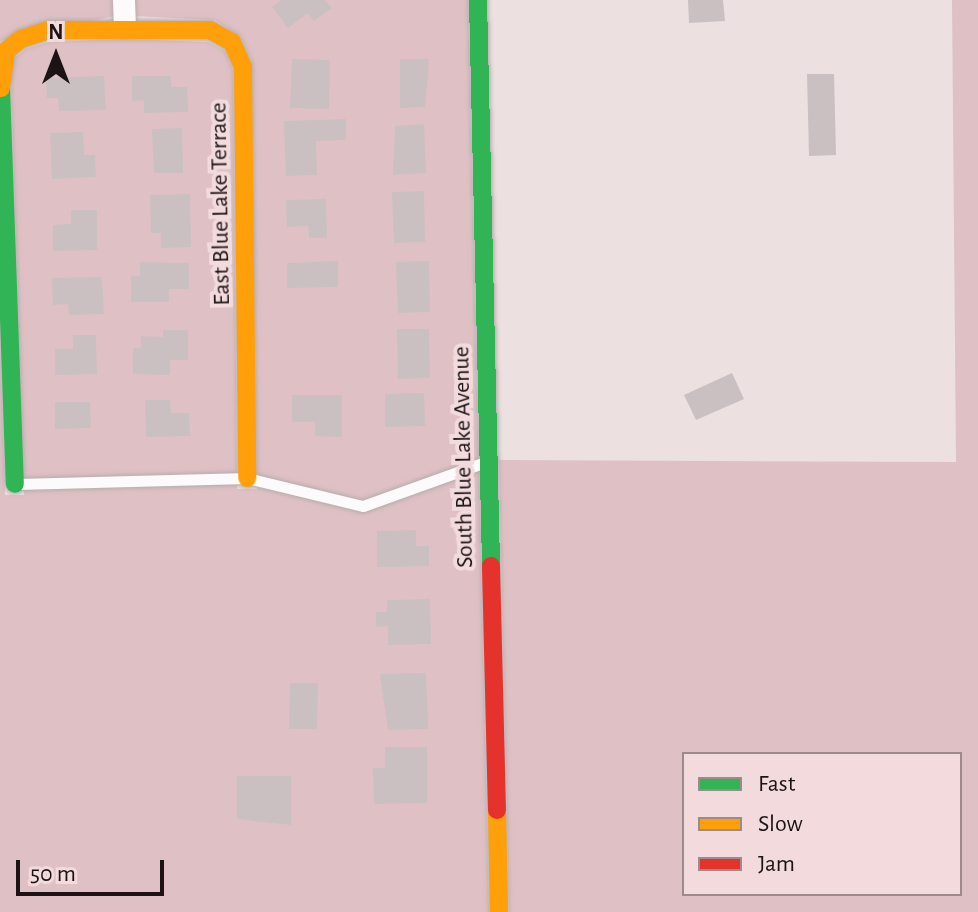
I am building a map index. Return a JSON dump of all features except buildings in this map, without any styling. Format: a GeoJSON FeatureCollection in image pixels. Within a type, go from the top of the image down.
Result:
{"type":"FeatureCollection","features":[{"type":"Feature","properties":{"kind":"street"},"geometry":{"type":"LineString","coordinates":[[124,0],[125,28]]}},
{"type":"Feature","properties":{"kind":"street","name":"South Blue Lake Avenue"},"geometry":{"type":"LineString","coordinates":[[478,0],[499,912]]}},
{"type":"Feature","properties":{"kind":"street","name":"East Blue Lake Terrace"},"geometry":{"type":"LineString","coordinates":[[7,484],[1,76],[6,51],[21,39],[48,30],[125,28],[210,30],[232,42],[243,67],[247,478]]}},
{"type":"Feature","properties":{"kind":"lane"},"geometry":{"type":"LineString","coordinates":[[7,484],[247,478],[363,506],[489,461]]}},
{"type":"Feature","properties":{"kind":"shaded area"},"geometry":{"type":"Polygon","coordinates":[[[0,0],[114,0],[114,16],[0,41],[0,0]]]}},
{"type":"Feature","properties":{"kind":"shaded area"},"geometry":{"type":"Polygon","coordinates":[[[134,0],[468,0],[489,912],[0,912],[0,349],[5,495],[24,495],[11,77],[15,58],[26,49],[49,42],[125,39],[208,42],[225,51],[233,70],[237,489],[257,489],[252,62],[241,37],[215,20],[135,16],[134,0]]]}},
{"type":"Feature","properties":{"kind":"shaded area"},"geometry":{"type":"Polygon","coordinates":[[[952,0],[978,0],[978,912],[509,912],[499,460],[956,462],[952,0]]]}},
{"type":"Feature","properties":{"kind":"traffic: fast"},"geometry":{"type":"LineString","coordinates":[[478,0],[491,566]]}},
{"type":"Feature","properties":{"kind":"traffic: fast"},"geometry":{"type":"LineString","coordinates":[[1,88],[15,484]]}},
{"type":"Feature","properties":{"kind":"traffic: slow"},"geometry":{"type":"LineString","coordinates":[[1,88],[6,51],[21,39],[48,30],[210,30],[232,42],[243,67],[247,478]]}},
{"type":"Feature","properties":{"kind":"traffic: slow"},"geometry":{"type":"LineString","coordinates":[[497,810],[499,912]]}},
{"type":"Feature","properties":{"kind":"traffic: jam"},"geometry":{"type":"LineString","coordinates":[[491,566],[497,810]]}}]}
